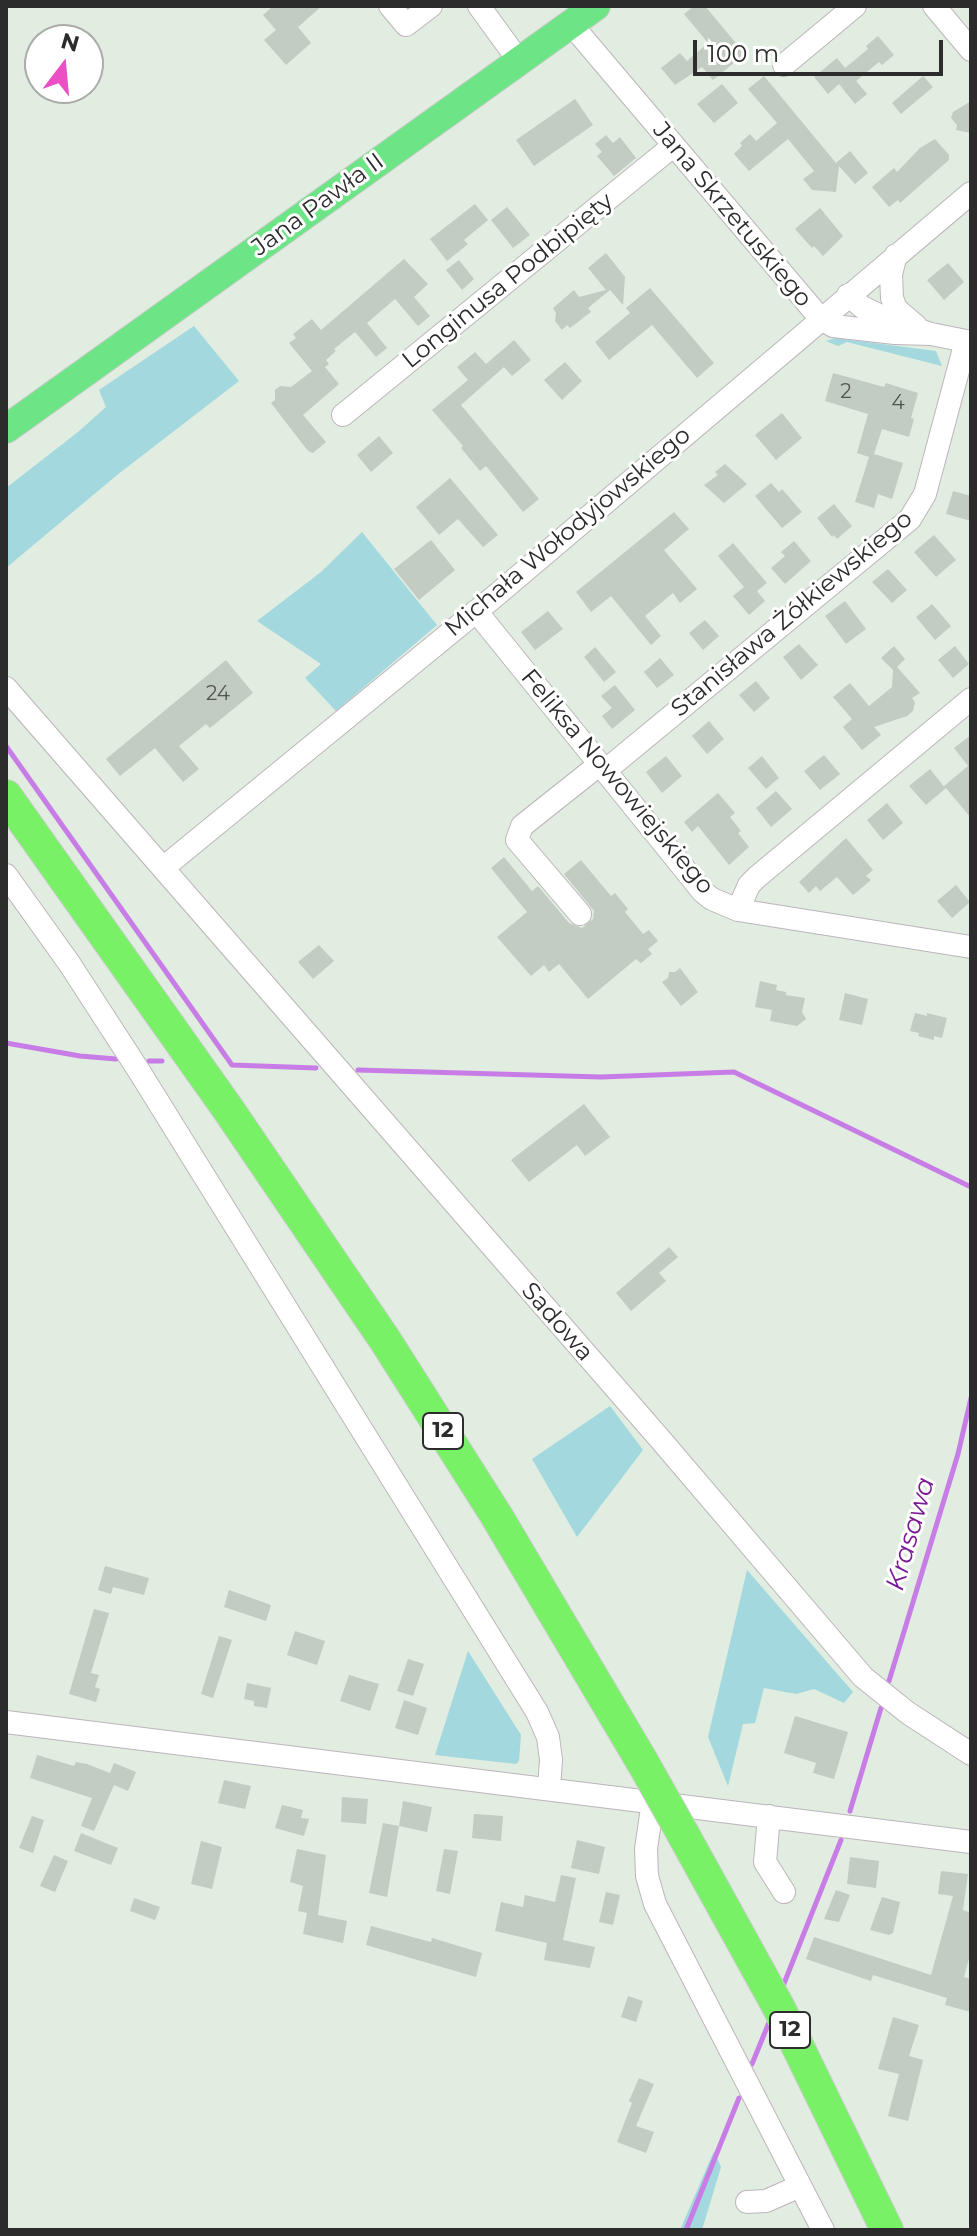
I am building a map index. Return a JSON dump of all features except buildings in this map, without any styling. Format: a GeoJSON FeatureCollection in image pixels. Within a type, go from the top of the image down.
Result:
{"type":"FeatureCollection","features":[{"type":"Feature","properties":{"kind":"highway","name":"12"},"geometry":{"type":"LineString","coordinates":[[6,796],[228,1109],[392,1352],[517,1550],[643,1763],[779,2008],[887,2230]]}},
{"type":"Feature","properties":{"kind":"main road","name":"Jana Pawła II"},"geometry":{"type":"LineString","coordinates":[[6,429],[596,6]]}},
{"type":"Feature","properties":{"kind":"street"},"geometry":{"type":"LineString","coordinates":[[390,6],[406,25],[431,6]]}},
{"type":"Feature","properties":{"kind":"street"},"geometry":{"type":"LineString","coordinates":[[479,6],[519,61]]}},
{"type":"Feature","properties":{"kind":"street"},"geometry":{"type":"LineString","coordinates":[[784,65],[855,6]]}},
{"type":"Feature","properties":{"kind":"street"},"geometry":{"type":"LineString","coordinates":[[934,6],[971,50]]}},
{"type":"Feature","properties":{"kind":"street","name":"Jana Skrzetuskiego"},"geometry":{"type":"LineString","coordinates":[[571,24],[820,318],[833,326],[931,334]]}},
{"type":"Feature","properties":{"kind":"street","name":"Longinusa Podbipięty"},"geometry":{"type":"LineString","coordinates":[[343,415],[673,146]]}},
{"type":"Feature","properties":{"kind":"street","name":"Michała Wołodyjowskiego"},"geometry":{"type":"LineString","coordinates":[[163,868],[476,611],[971,193]]}},
{"type":"Feature","properties":{"kind":"street","name":"Jana Skrzetuskiego"},"geometry":{"type":"LineString","coordinates":[[896,255],[890,287],[896,309],[916,327],[931,334]]}},
{"type":"Feature","properties":{"kind":"street","name":"Jana Skrzetuskiego"},"geometry":{"type":"LineString","coordinates":[[848,295],[877,316],[931,334],[968,341]]}},
{"type":"Feature","properties":{"kind":"street","name":"Stanisława Żółkiewskiego"},"geometry":{"type":"LineString","coordinates":[[580,914],[517,840],[522,826],[603,767],[910,519],[919,507],[929,480],[968,341]]}},
{"type":"Feature","properties":{"kind":"street","name":"Feliksa Nowowiejskiego"},"geometry":{"type":"LineString","coordinates":[[476,611],[703,892],[738,910],[971,947]]}},
{"type":"Feature","properties":{"kind":"street","name":"Sadowa"},"geometry":{"type":"LineString","coordinates":[[6,688],[863,1677],[908,1713],[971,1754]]}},
{"type":"Feature","properties":{"kind":"street"},"geometry":{"type":"LineString","coordinates":[[738,910],[749,885],[757,877],[971,699]]}},
{"type":"Feature","properties":{"kind":"street"},"geometry":{"type":"LineString","coordinates":[[6,875],[69,963],[148,1084],[537,1712],[548,1737],[551,1760],[549,1788]]}},
{"type":"Feature","properties":{"kind":"street"},"geometry":{"type":"LineString","coordinates":[[6,1722],[971,1842]]}},
{"type":"Feature","properties":{"kind":"street"},"geometry":{"type":"LineString","coordinates":[[653,1801],[647,1876],[655,1904],[823,2230]]}},
{"type":"Feature","properties":{"kind":"street"},"geometry":{"type":"LineString","coordinates":[[769,1816],[765,1862],[784,1892]]}},
{"type":"Feature","properties":{"kind":"street"},"geometry":{"type":"LineString","coordinates":[[747,2202],[766,2201],[800,2186]]}},
{"type":"Feature","properties":{"kind":"shaded area"},"geometry":{"type":"Polygon","coordinates":[[[194,326],[239,381],[117,475],[6,568],[6,488],[106,407],[99,390],[194,326]]]}},
{"type":"Feature","properties":{"kind":"shaded area"},"geometry":{"type":"Polygon","coordinates":[[[835,338],[936,351],[942,366],[847,342],[838,346],[826,341],[835,338]]]}},
{"type":"Feature","properties":{"kind":"shaded area"},"geometry":{"type":"Polygon","coordinates":[[[362,532],[437,625],[336,711],[305,678],[321,664],[257,621],[321,572],[362,532]]]}},
{"type":"Feature","properties":{"kind":"shaded area"},"geometry":{"type":"Polygon","coordinates":[[[610,1406],[643,1450],[577,1537],[532,1459],[610,1406]]]}},
{"type":"Feature","properties":{"kind":"shaded area"},"geometry":{"type":"Polygon","coordinates":[[[747,1570],[853,1692],[844,1703],[814,1689],[796,1694],[764,1688],[755,1723],[743,1724],[728,1786],[708,1737],[747,1570]]]}},
{"type":"Feature","properties":{"kind":"shaded area"},"geometry":{"type":"Polygon","coordinates":[[[468,1651],[521,1735],[519,1761],[516,1764],[435,1755],[468,1651]]]}},
{"type":"Feature","properties":{"kind":"shaded area"},"geometry":{"type":"Polygon","coordinates":[[[714,2151],[721,2167],[702,2230],[680,2230],[714,2151]]]}},
{"type":"Feature","properties":{"kind":"waterway"},"geometry":{"type":"LineString","coordinates":[[6,746],[232,1065],[316,1068]]}},
{"type":"Feature","properties":{"kind":"waterway"},"geometry":{"type":"LineString","coordinates":[[6,1043],[116,1059]]}},
{"type":"Feature","properties":{"kind":"waterway"},"geometry":{"type":"LineString","coordinates":[[149,1061],[162,1061]]}},
{"type":"Feature","properties":{"kind":"waterway"},"geometry":{"type":"LineString","coordinates":[[358,1070],[601,1077],[734,1072],[971,1187]]}},
{"type":"Feature","properties":{"kind":"waterway","name":"Krasawa"},"geometry":{"type":"LineString","coordinates":[[889,1681],[958,1454],[971,1398]]}},
{"type":"Feature","properties":{"kind":"waterway","name":"Krasawa"},"geometry":{"type":"LineString","coordinates":[[850,1811],[881,1708]]}},
{"type":"Feature","properties":{"kind":"waterway","name":"Krasawa"},"geometry":{"type":"LineString","coordinates":[[783,1986],[841,1840]]}},
{"type":"Feature","properties":{"kind":"waterway","name":"Krasawa"},"geometry":{"type":"LineString","coordinates":[[752,2064],[770,2020]]}},
{"type":"Feature","properties":{"kind":"waterway","name":"Krasawa"},"geometry":{"type":"LineString","coordinates":[[686,2230],[739,2098]]}}]}
